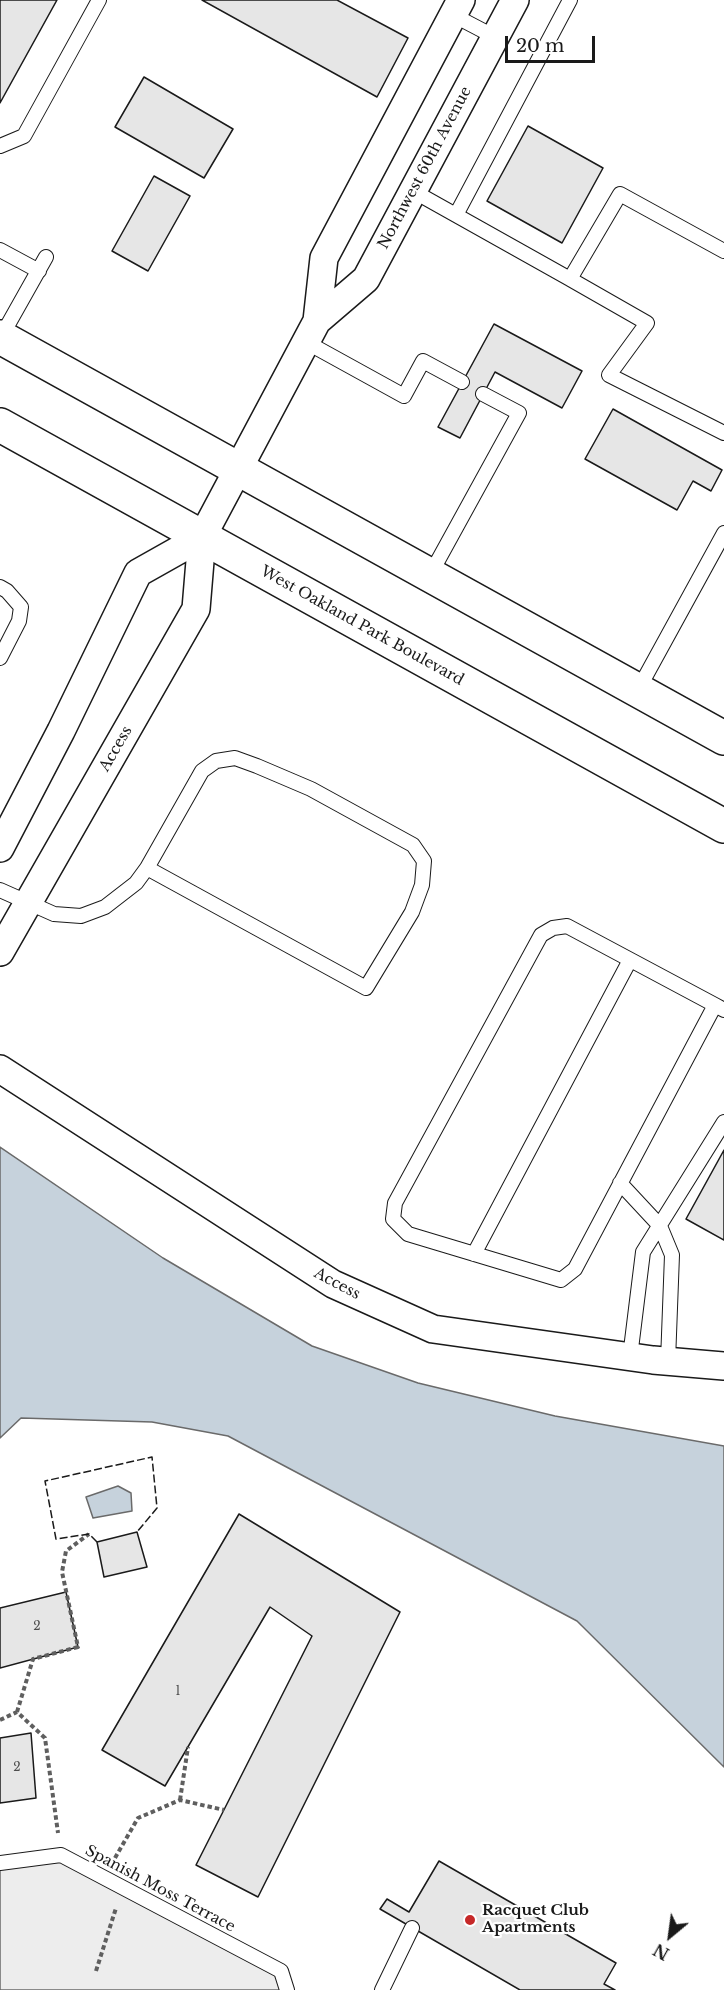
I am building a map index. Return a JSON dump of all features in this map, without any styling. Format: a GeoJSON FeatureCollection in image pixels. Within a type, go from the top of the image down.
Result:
{"type":"FeatureCollection","features":[{"type":"Feature","properties":{"kind":"main road"},"geometry":{"type":"LineString","coordinates":[[1,337],[724,738]]}},
{"type":"Feature","properties":{"kind":"main road","name":"West Oakland Park Boulevard"},"geometry":{"type":"LineString","coordinates":[[0,424],[724,826]]}},
{"type":"Feature","properties":{"kind":"street","name":"Northwest 60th Avenue"},"geometry":{"type":"LineString","coordinates":[[238,469],[312,332],[366,279],[514,0]]}},
{"type":"Feature","properties":{"kind":"street","name":"Northwest 60th Avenue"},"geometry":{"type":"LineString","coordinates":[[312,332],[324,258],[457,8]]}},
{"type":"Feature","properties":{"kind":"street","name":"Access"},"geometry":{"type":"LineString","coordinates":[[0,952],[196,609],[202,537],[238,469]]}},
{"type":"Feature","properties":{"kind":"street"},"geometry":{"type":"LineString","coordinates":[[0,848],[138,573],[202,537]]}},
{"type":"Feature","properties":{"kind":"street","name":"Access"},"geometry":{"type":"LineString","coordinates":[[0,1070],[333,1284],[433,1329],[630,1357],[724,1366]]}},
{"type":"Feature","properties":{"kind":"lane"},"geometry":{"type":"LineString","coordinates":[[0,146],[24,136],[99,0]]}},
{"type":"Feature","properties":{"kind":"lane"},"geometry":{"type":"LineString","coordinates":[[456,215],[570,0]]}},
{"type":"Feature","properties":{"kind":"lane"},"geometry":{"type":"LineString","coordinates":[[457,8],[495,37]]}},
{"type":"Feature","properties":{"kind":"lane"},"geometry":{"type":"LineString","coordinates":[[413,191],[647,323],[609,375],[724,434]]}},
{"type":"Feature","properties":{"kind":"lane"},"geometry":{"type":"LineString","coordinates":[[570,279],[620,194],[724,251]]}},
{"type":"Feature","properties":{"kind":"lane"},"geometry":{"type":"LineString","coordinates":[[0,250],[39,271]]}},
{"type":"Feature","properties":{"kind":"lane"},"geometry":{"type":"LineString","coordinates":[[1,337],[46,257]]}},
{"type":"Feature","properties":{"kind":"lane"},"geometry":{"type":"LineString","coordinates":[[312,332],[404,396],[423,361],[462,382]]}},
{"type":"Feature","properties":{"kind":"lane"},"geometry":{"type":"LineString","coordinates":[[430,575],[519,413],[483,394]]}},
{"type":"Feature","properties":{"kind":"lane"},"geometry":{"type":"LineString","coordinates":[[638,690],[724,533]]}},
{"type":"Feature","properties":{"kind":"lane"},"geometry":{"type":"LineString","coordinates":[[0,587],[7,591],[21,607],[19,621],[0,658]]}},
{"type":"Feature","properties":{"kind":"lane"},"geometry":{"type":"LineString","coordinates":[[0,890],[54,914],[81,916],[105,907],[136,883],[147,868],[202,771],[216,761],[235,758],[311,789],[413,845],[424,861],[422,885],[412,912],[366,988],[147,868]]}},
{"type":"Feature","properties":{"kind":"lane"},"geometry":{"type":"LineString","coordinates":[[567,926],[720,1008],[620,1183],[575,1269],[561,1280],[408,1234],[393,1219],[395,1203],[541,935],[553,928],[567,926]]}},
{"type":"Feature","properties":{"kind":"lane"},"geometry":{"type":"LineString","coordinates":[[474,1254],[630,960]]}},
{"type":"Feature","properties":{"kind":"lane"},"geometry":{"type":"LineString","coordinates":[[630,1357],[643,1252],[724,1122]]}},
{"type":"Feature","properties":{"kind":"lane"},"geometry":{"type":"LineString","coordinates":[[620,1183],[660,1226],[672,1255],[668,1361]]}},
{"type":"Feature","properties":{"kind":"lane","name":"Spanish Moss Terrace"},"geometry":{"type":"LineString","coordinates":[[0,1863],[60,1855],[281,1971],[287,1990]]}},
{"type":"Feature","properties":{"kind":"lane"},"geometry":{"type":"LineString","coordinates":[[382,1990],[412,1928]]}},
{"type":"Feature","properties":{"kind":"path"},"geometry":{"type":"LineString","coordinates":[[0,1720],[17,1712],[33,1659],[78,1647],[62,1572],[66,1551],[89,1534]]}},
{"type":"Feature","properties":{"kind":"path"},"geometry":{"type":"LineString","coordinates":[[17,1712],[45,1738],[60,1855]]}},
{"type":"Feature","properties":{"kind":"path"},"geometry":{"type":"LineString","coordinates":[[180,1800],[188,1747]]}},
{"type":"Feature","properties":{"kind":"path"},"geometry":{"type":"LineString","coordinates":[[104,1877],[138,1818],[180,1800],[224,1810]]}},
{"type":"Feature","properties":{"kind":"path"},"geometry":{"type":"LineString","coordinates":[[96,1971],[122,1887]]}},
{"type":"Feature","properties":{"kind":"shaded area"},"geometry":{"type":"Polygon","coordinates":[[[0,1147],[163,1258],[312,1346],[418,1383],[555,1416],[724,1446],[724,1767],[577,1621],[228,1436],[152,1422],[21,1418],[0,1438],[0,1147]]]}},
{"type":"Feature","properties":{"kind":"shaded area"},"geometry":{"type":"Polygon","coordinates":[[[118,1486],[131,1493],[132,1511],[93,1518],[86,1497],[118,1486]]]}},
{"type":"Feature","properties":{"kind":"shaded area"},"geometry":{"type":"Polygon","coordinates":[[[50,1856],[281,1971],[287,1990],[0,1990],[0,1863],[50,1856]]]}},
{"type":"Feature","properties":{"kind":"building"},"geometry":{"type":"Polygon","coordinates":[[[0,0],[57,0],[0,103],[0,0]]]}},
{"type":"Feature","properties":{"kind":"building"},"geometry":{"type":"Polygon","coordinates":[[[202,0],[337,0],[408,38],[377,97],[202,0]]]}},
{"type":"Feature","properties":{"kind":"building"},"geometry":{"type":"Polygon","coordinates":[[[144,77],[233,129],[204,178],[115,127],[144,77]]]}},
{"type":"Feature","properties":{"kind":"building"},"geometry":{"type":"Polygon","coordinates":[[[528,126],[603,168],[562,243],[487,201],[528,126]]]}},
{"type":"Feature","properties":{"kind":"building"},"geometry":{"type":"Polygon","coordinates":[[[154,176],[190,196],[148,271],[112,251],[154,176]]]}},
{"type":"Feature","properties":{"kind":"building"},"geometry":{"type":"Polygon","coordinates":[[[494,324],[582,371],[562,408],[495,372],[460,438],[438,427],[494,324]]]}},
{"type":"Feature","properties":{"kind":"building"},"geometry":{"type":"Polygon","coordinates":[[[613,409],[722,470],[711,491],[693,481],[677,510],[585,459],[613,409]]]}},
{"type":"Feature","properties":{"kind":"building"},"geometry":{"type":"Polygon","coordinates":[[[724,1150],[724,1240],[686,1219],[724,1150]]]}},
{"type":"Feature","properties":{"kind":"building"},"geometry":{"type":"Polygon","coordinates":[[[239,1514],[400,1612],[258,1897],[196,1865],[312,1636],[270,1607],[165,1786],[102,1750],[239,1514]]]}},
{"type":"Feature","properties":{"kind":"building"},"geometry":{"type":"Polygon","coordinates":[[[137,1532],[147,1567],[104,1577],[97,1542],[137,1532]]]}},
{"type":"Feature","properties":{"kind":"building"},"geometry":{"type":"Polygon","coordinates":[[[66,1592],[78,1647],[0,1668],[0,1608],[66,1592]]]}},
{"type":"Feature","properties":{"kind":"building"},"geometry":{"type":"Polygon","coordinates":[[[31,1733],[36,1798],[0,1803],[0,1738],[31,1733]]]}},
{"type":"Feature","properties":{"kind":"building","name":"Racquet Club Apartments"},"geometry":{"type":"Polygon","coordinates":[[[439,1861],[616,1963],[604,1984],[615,1990],[520,1990],[380,1909],[387,1899],[409,1912],[439,1861]]]}},
{"type":"Feature","properties":{"kind":"fence"},"geometry":{"type":"LineString","coordinates":[[97,1542],[89,1534],[56,1539],[45,1481],[152,1457],[157,1508],[137,1532]]}},
{"type":"Feature","properties":{"kind":"place","name":"Racquet Club Apartments"},"geometry":{"type":"Point","coordinates":[470,1920]}}]}
